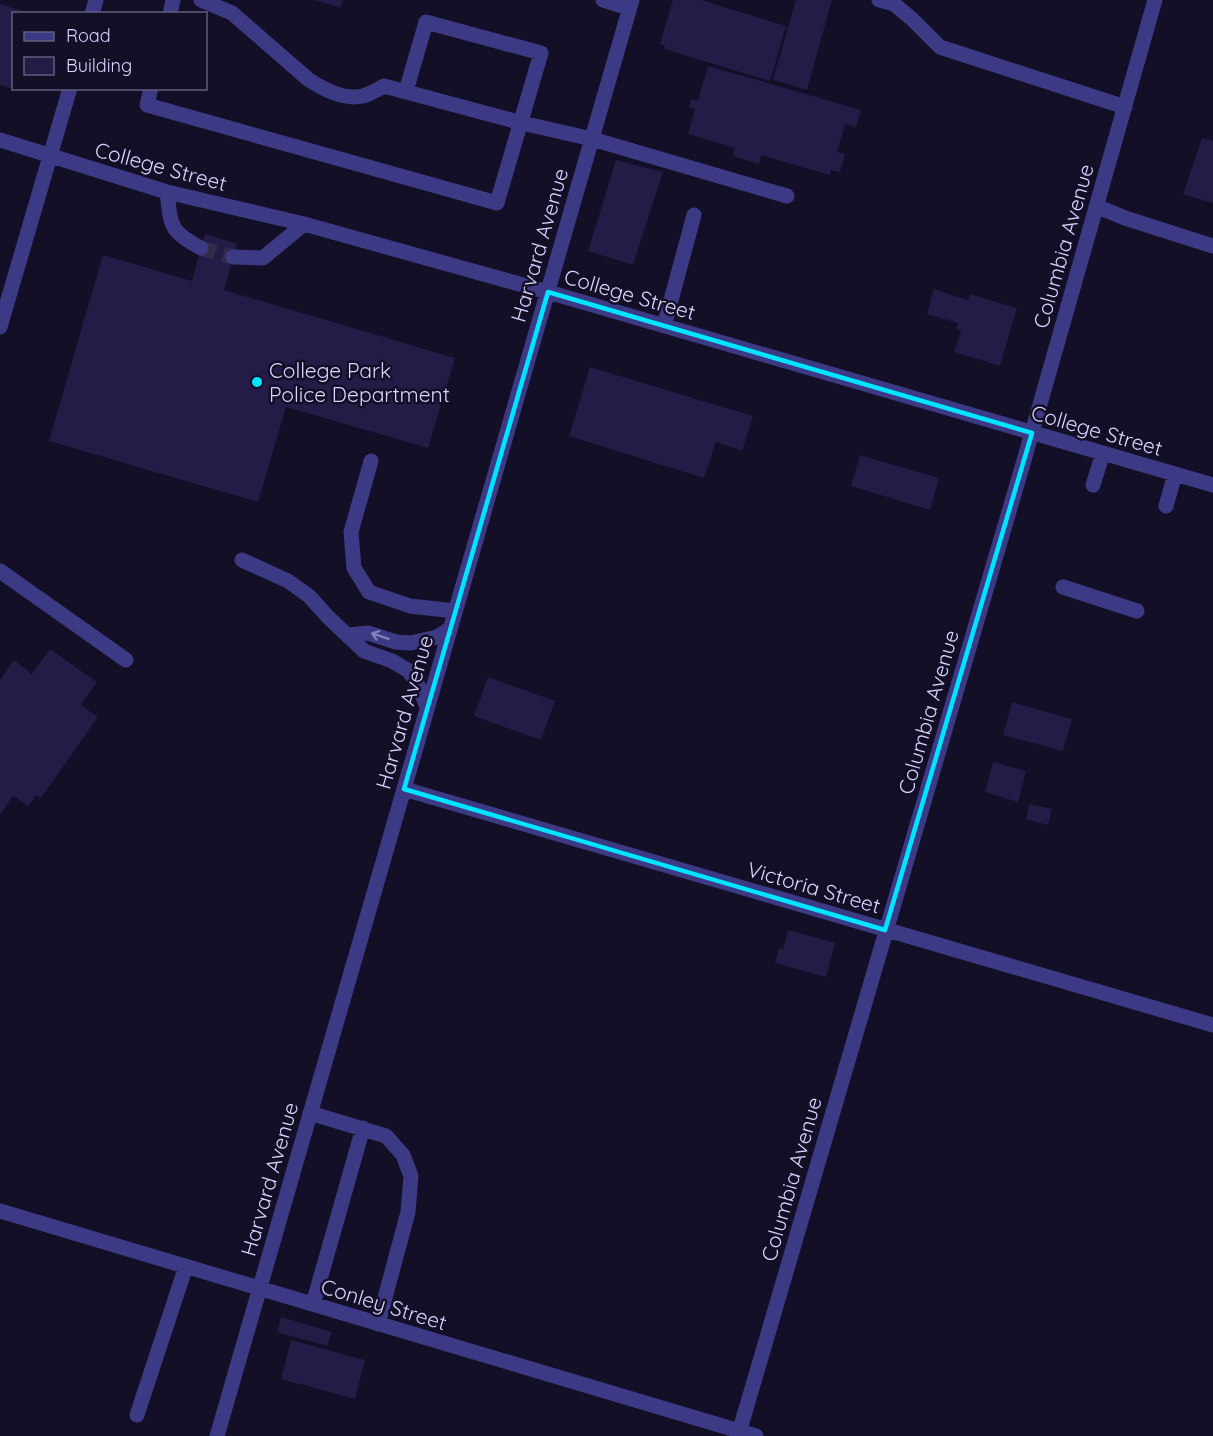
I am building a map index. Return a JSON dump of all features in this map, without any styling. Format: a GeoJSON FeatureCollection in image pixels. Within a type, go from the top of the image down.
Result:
{"type":"FeatureCollection","features":[{"type":"Feature","properties":{"kind":"street"},"geometry":{"type":"LineString","coordinates":[[201,0],[232,13],[309,80],[322,88],[344,96],[364,96],[384,86],[592,139],[787,196]]}},
{"type":"Feature","properties":{"kind":"street"},"geometry":{"type":"LineString","coordinates":[[603,0],[630,4]]}},
{"type":"Feature","properties":{"kind":"street"},"geometry":{"type":"LineString","coordinates":[[879,0],[894,4],[940,47],[1125,107]]}},
{"type":"Feature","properties":{"kind":"street","name":"Columbia Avenue"},"geometry":{"type":"LineString","coordinates":[[739,1434],[1032,433],[1155,0]]}},
{"type":"Feature","properties":{"kind":"street","name":"Harvard Avenue"},"geometry":{"type":"LineString","coordinates":[[217,1436],[630,4]]}},
{"type":"Feature","properties":{"kind":"street"},"geometry":{"type":"LineString","coordinates":[[151,90],[147,105],[497,203],[541,53],[426,22],[406,91]]}},
{"type":"Feature","properties":{"kind":"street"},"geometry":{"type":"LineString","coordinates":[[0,327],[69,90]]}},
{"type":"Feature","properties":{"kind":"street","name":"College Street"},"geometry":{"type":"LineString","coordinates":[[0,140],[167,192],[304,224],[548,292],[1213,484]]}},
{"type":"Feature","properties":{"kind":"street"},"geometry":{"type":"LineString","coordinates":[[167,192],[171,224],[182,238],[201,248]]}},
{"type":"Feature","properties":{"kind":"street"},"geometry":{"type":"LineString","coordinates":[[1096,206],[1125,218],[1213,246]]}},
{"type":"Feature","properties":{"kind":"street"},"geometry":{"type":"LineString","coordinates":[[664,326],[694,215]]}},
{"type":"Feature","properties":{"kind":"street"},"geometry":{"type":"LineString","coordinates":[[233,257],[263,258],[304,224]]}},
{"type":"Feature","properties":{"kind":"street"},"geometry":{"type":"LineString","coordinates":[[1093,486],[1103,453]]}},
{"type":"Feature","properties":{"kind":"street"},"geometry":{"type":"LineString","coordinates":[[371,461],[351,532],[354,568],[369,592],[410,606],[455,611]]}},
{"type":"Feature","properties":{"kind":"street"},"geometry":{"type":"LineString","coordinates":[[1166,506],[1175,474]]}},
{"type":"Feature","properties":{"kind":"street"},"geometry":{"type":"LineString","coordinates":[[242,560],[288,581],[309,596],[364,651],[392,661],[409,671],[428,707]]}},
{"type":"Feature","properties":{"kind":"street"},"geometry":{"type":"LineString","coordinates":[[2,577],[126,660]]}},
{"type":"Feature","properties":{"kind":"street"},"geometry":{"type":"LineString","coordinates":[[1063,586],[1137,610]]}},
{"type":"Feature","properties":{"kind":"street"},"geometry":{"type":"LineString","coordinates":[[349,635],[368,633],[411,644],[437,637],[450,629]]}},
{"type":"Feature","properties":{"kind":"street","name":"Victoria Street"},"geometry":{"type":"LineString","coordinates":[[404,789],[1213,1025]]}},
{"type":"Feature","properties":{"kind":"street"},"geometry":{"type":"LineString","coordinates":[[310,1113],[386,1136],[403,1155],[411,1176],[408,1212],[378,1324]]}},
{"type":"Feature","properties":{"kind":"street"},"geometry":{"type":"LineString","coordinates":[[313,1304],[363,1128]]}},
{"type":"Feature","properties":{"kind":"street","name":"Conley Street"},"geometry":{"type":"LineString","coordinates":[[0,1211],[739,1434],[756,1436]]}},
{"type":"Feature","properties":{"kind":"street"},"geometry":{"type":"LineString","coordinates":[[137,1414],[186,1266]]}},
{"type":"Feature","properties":{"kind":"highlighted area"},"geometry":{"type":"Polygon","coordinates":[[[548,292],[1032,433],[885,930],[404,789],[548,292]]]}},
{"type":"Feature","properties":{"kind":"building"},"geometry":{"type":"Polygon","coordinates":[[[315,0],[343,0],[341,8],[315,0]]]}},
{"type":"Feature","properties":{"kind":"building"},"geometry":{"type":"Polygon","coordinates":[[[673,0],[701,0],[786,26],[770,81],[664,49],[665,46],[660,44],[673,0]]]}},
{"type":"Feature","properties":{"kind":"building"},"geometry":{"type":"Polygon","coordinates":[[[796,0],[832,0],[807,90],[773,80],[796,0]]]}},
{"type":"Feature","properties":{"kind":"building"},"geometry":{"type":"Polygon","coordinates":[[[0,4],[27,12],[12,12],[12,88],[0,85],[0,4]]]}},
{"type":"Feature","properties":{"kind":"building"},"geometry":{"type":"Polygon","coordinates":[[[708,66],[861,110],[856,127],[845,124],[837,152],[845,154],[840,172],[831,170],[830,175],[761,155],[759,164],[733,156],[735,148],[688,134],[695,109],[689,108],[691,99],[698,100],[708,66]]]}},
{"type":"Feature","properties":{"kind":"building"},"geometry":{"type":"Polygon","coordinates":[[[1202,138],[1213,141],[1213,203],[1183,194],[1202,138]]]}},
{"type":"Feature","properties":{"kind":"building"},"geometry":{"type":"Polygon","coordinates":[[[616,160],[663,172],[633,265],[588,251],[616,160]]]}},
{"type":"Feature","properties":{"kind":"building","name":"College Park Police Department"},"geometry":{"type":"Polygon","coordinates":[[[205,234],[237,244],[224,290],[455,358],[428,448],[286,407],[258,502],[49,441],[103,255],[192,281],[205,234]]]}},
{"type":"Feature","properties":{"kind":"building"},"geometry":{"type":"Polygon","coordinates":[[[934,289],[968,300],[970,294],[1017,308],[1000,366],[954,352],[961,331],[956,328],[958,323],[927,314],[934,289]]]}},
{"type":"Feature","properties":{"kind":"building"},"geometry":{"type":"Polygon","coordinates":[[[590,367],[753,416],[742,451],[716,442],[704,478],[569,436],[590,367]]]}},
{"type":"Feature","properties":{"kind":"building"},"geometry":{"type":"Polygon","coordinates":[[[860,455],[939,478],[930,510],[851,486],[860,455]]]}},
{"type":"Feature","properties":{"kind":"building"},"geometry":{"type":"Polygon","coordinates":[[[50,649],[97,682],[81,705],[98,717],[41,798],[36,795],[28,806],[13,796],[0,815],[0,680],[14,660],[32,674],[50,649]]]}},
{"type":"Feature","properties":{"kind":"building"},"geometry":{"type":"Polygon","coordinates":[[[488,677],[555,701],[541,740],[474,716],[488,677]]]}},
{"type":"Feature","properties":{"kind":"building"},"geometry":{"type":"Polygon","coordinates":[[[1012,702],[1072,719],[1063,751],[1003,735],[1012,702]]]}},
{"type":"Feature","properties":{"kind":"building"},"geometry":{"type":"Polygon","coordinates":[[[993,762],[1026,771],[1018,802],[985,792],[993,762]]]}},
{"type":"Feature","properties":{"kind":"building"},"geometry":{"type":"Polygon","coordinates":[[[1029,804],[1052,809],[1048,825],[1026,819],[1029,804]]]}},
{"type":"Feature","properties":{"kind":"building"},"geometry":{"type":"Polygon","coordinates":[[[788,930],[835,943],[826,977],[775,963],[779,948],[783,949],[788,930]]]}},
{"type":"Feature","properties":{"kind":"building"},"geometry":{"type":"Polygon","coordinates":[[[281,1317],[332,1332],[327,1346],[277,1332],[281,1317]]]}},
{"type":"Feature","properties":{"kind":"building"},"geometry":{"type":"Polygon","coordinates":[[[291,1340],[365,1360],[355,1399],[281,1379],[291,1340]]]}},
{"type":"Feature","properties":{"kind":"tunnel"},"geometry":{"type":"LineString","coordinates":[[201,248],[233,257]]}},
{"type":"Feature","properties":{"kind":"place","name":"College Park Police Department"},"geometry":{"type":"Point","coordinates":[257,382]}}]}
